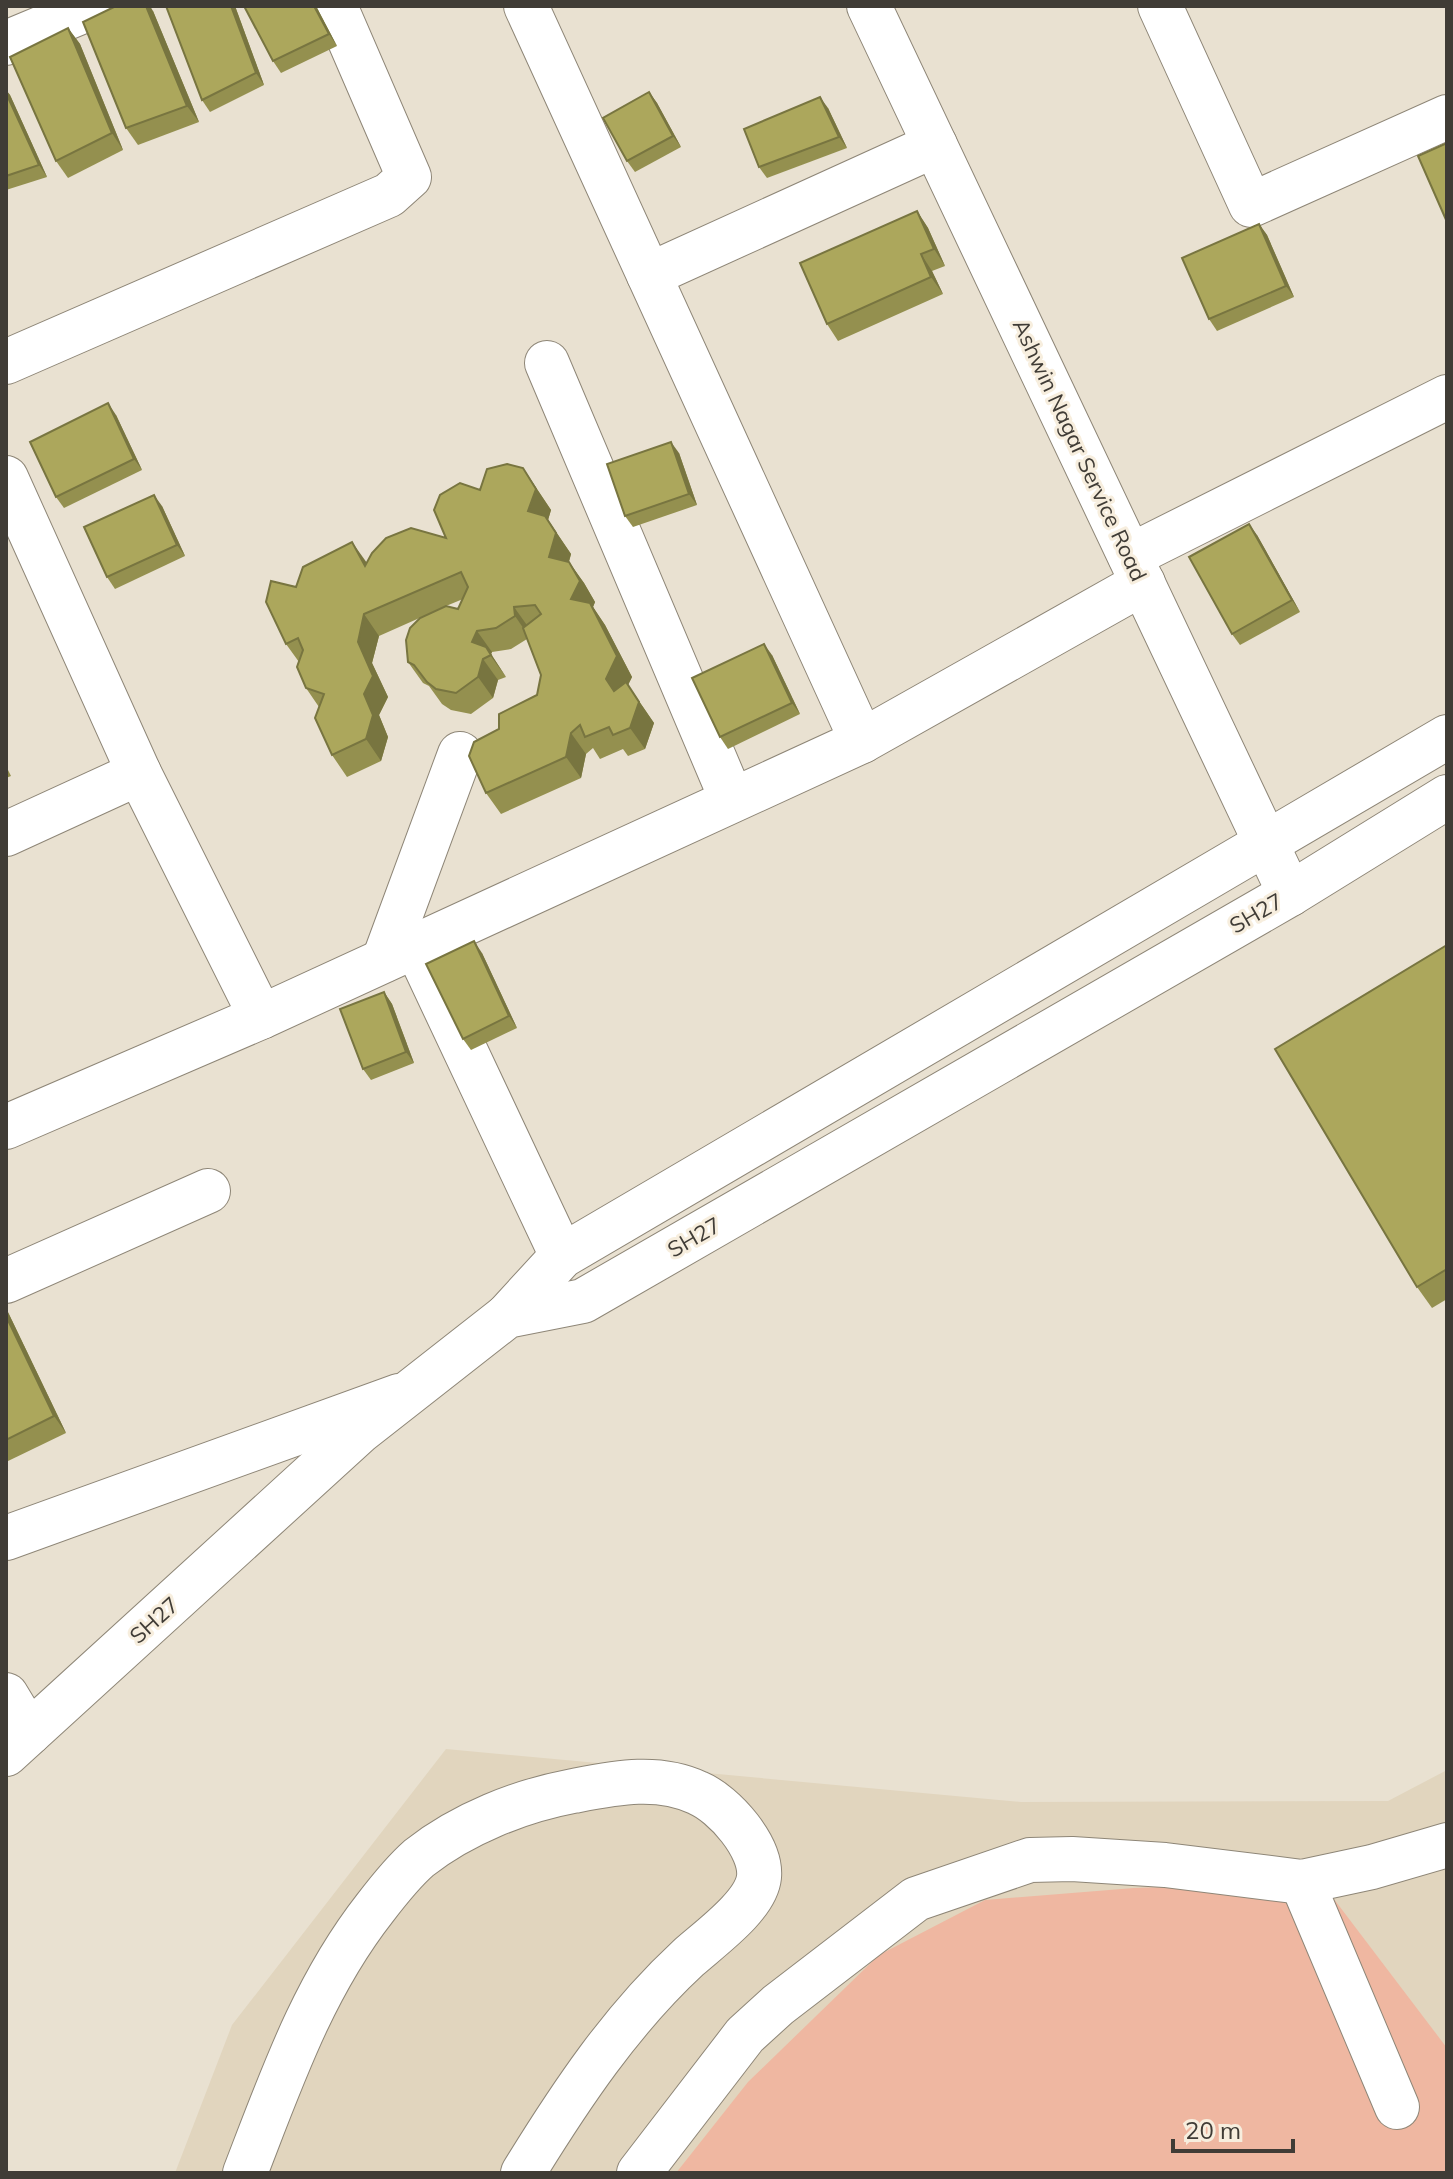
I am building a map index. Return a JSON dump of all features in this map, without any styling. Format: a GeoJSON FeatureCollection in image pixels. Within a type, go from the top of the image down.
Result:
{"type":"FeatureCollection","features":[{"type":"Feature","properties":{"kind":"street"},"geometry":{"type":"LineString","coordinates":[[6,43],[95,6]]}},
{"type":"Feature","properties":{"kind":"street"},"geometry":{"type":"LineString","coordinates":[[6,362],[389,195],[409,177],[335,6]]}},
{"type":"Feature","properties":{"kind":"street"},"geometry":{"type":"LineString","coordinates":[[526,6],[862,741]]}},
{"type":"Feature","properties":{"kind":"street","name":"Ashwin Nagar Service Road"},"geometry":{"type":"LineString","coordinates":[[869,6],[1290,894]]}},
{"type":"Feature","properties":{"kind":"street"},"geometry":{"type":"LineString","coordinates":[[1160,6],[1251,205],[1447,117]]}},
{"type":"Feature","properties":{"kind":"street"},"geometry":{"type":"LineString","coordinates":[[649,275],[935,145]]}},
{"type":"Feature","properties":{"kind":"street"},"geometry":{"type":"LineString","coordinates":[[547,363],[732,800]]}},
{"type":"Feature","properties":{"kind":"street"},"geometry":{"type":"LineString","coordinates":[[6,1127],[261,1017],[862,741],[1136,569],[1447,397]]}},
{"type":"Feature","properties":{"kind":"street"},"geometry":{"type":"LineString","coordinates":[[6,478],[139,773],[261,1017]]}},
{"type":"Feature","properties":{"kind":"street"},"geometry":{"type":"LineString","coordinates":[[507,1316],[562,1256],[1447,737]]}},
{"type":"Feature","properties":{"kind":"street"},"geometry":{"type":"LineString","coordinates":[[460,754],[400,953],[562,1256]]}},
{"type":"Feature","properties":{"kind":"street"},"geometry":{"type":"LineString","coordinates":[[6,834],[139,773]]}},
{"type":"Feature","properties":{"kind":"street","name":"SH27"},"geometry":{"type":"LineString","coordinates":[[18,1744],[359,1432],[507,1316],[583,1301],[1290,894],[1447,797]]}},
{"type":"Feature","properties":{"kind":"street"},"geometry":{"type":"LineString","coordinates":[[6,1281],[208,1191]]}},
{"type":"Feature","properties":{"kind":"street"},"geometry":{"type":"LineString","coordinates":[[6,1538],[410,1392]]}},
{"type":"Feature","properties":{"kind":"street"},"geometry":{"type":"LineString","coordinates":[[6,1695],[18,1744]]}},
{"type":"Feature","properties":{"kind":"street"},"geometry":{"type":"LineString","coordinates":[[245,2173],[297,2038],[331,1972],[365,1920],[390,1888],[419,1859],[464,1830],[534,1801],[563,1793],[633,1782],[658,1781],[684,1786],[705,1796],[726,1812],[756,1852],[759,1877],[755,1890],[729,1922],[654,1989],[635,2012],[566,2103],[523,2173]]}},
{"type":"Feature","properties":{"kind":"street"},"geometry":{"type":"LineString","coordinates":[[639,2173],[745,2035],[778,2005],[916,1899],[1030,1860],[1072,1859],[1165,1865],[1302,1882],[1372,1867],[1447,1845]]}},
{"type":"Feature","properties":{"kind":"street"},"geometry":{"type":"LineString","coordinates":[[1302,1882],[1397,2107]]}},
{"type":"Feature","properties":{"kind":"shaded area"},"geometry":{"type":"Polygon","coordinates":[[[446,1749],[1021,1802],[1388,1801],[1447,1770],[1447,2173],[175,2173],[232,2025],[446,1749]]]}},
{"type":"Feature","properties":{"kind":"shaded area"},"geometry":{"type":"Polygon","coordinates":[[[1321,1882],[1447,2048],[1447,2167],[1444,2173],[676,2173],[748,2082],[879,1955],[985,1900],[1134,1888],[1321,1882]]]}},
{"type":"Feature","properties":{"kind":"building"},"geometry":{"type":"Polygon","coordinates":[[[116,6],[146,6],[187,106],[126,128],[83,22],[116,6]]]}},
{"type":"Feature","properties":{"kind":"building"},"geometry":{"type":"Polygon","coordinates":[[[166,6],[231,6],[256,73],[202,100],[166,6]]]}},
{"type":"Feature","properties":{"kind":"building"},"geometry":{"type":"Polygon","coordinates":[[[244,6],[314,6],[329,34],[273,61],[244,6]]]}},
{"type":"Feature","properties":{"kind":"building"},"geometry":{"type":"Polygon","coordinates":[[[68,28],[112,133],[56,161],[10,57],[68,28]]]}},
{"type":"Feature","properties":{"kind":"building"},"geometry":{"type":"Polygon","coordinates":[[[649,92],[673,136],[627,161],[603,118],[649,92]]]}},
{"type":"Feature","properties":{"kind":"building"},"geometry":{"type":"Polygon","coordinates":[[[6,93],[39,165],[6,176],[6,93]]]}},
{"type":"Feature","properties":{"kind":"building"},"geometry":{"type":"Polygon","coordinates":[[[820,97],[839,137],[759,167],[744,129],[820,97]]]}},
{"type":"Feature","properties":{"kind":"building"},"geometry":{"type":"Polygon","coordinates":[[[1447,143],[1447,222],[1418,156],[1447,143]]]}},
{"type":"Feature","properties":{"kind":"building"},"geometry":{"type":"Polygon","coordinates":[[[917,211],[934,249],[921,254],[931,277],[827,324],[800,263],[917,211]]]}},
{"type":"Feature","properties":{"kind":"building"},"geometry":{"type":"Polygon","coordinates":[[[1259,224],[1286,286],[1209,319],[1182,258],[1259,224]]]}},
{"type":"Feature","properties":{"kind":"building"},"geometry":{"type":"Polygon","coordinates":[[[108,403],[134,459],[56,497],[30,442],[108,403]]]}},
{"type":"Feature","properties":{"kind":"building"},"geometry":{"type":"Polygon","coordinates":[[[671,442],[689,494],[625,516],[607,464],[671,442]]]}},
{"type":"Feature","properties":{"kind":"building"},"geometry":{"type":"Polygon","coordinates":[[[507,464],[523,468],[536,489],[528,511],[545,516],[556,533],[549,557],[569,562],[580,581],[571,599],[590,603],[617,656],[606,679],[614,691],[626,682],[639,702],[630,728],[613,735],[609,727],[585,737],[580,725],[571,733],[566,757],[486,793],[469,756],[474,742],[499,729],[499,714],[537,695],[541,675],[523,628],[541,614],[535,605],[514,607],[515,616],[496,628],[477,631],[472,642],[486,647],[491,655],[483,659],[478,677],[456,693],[436,689],[408,662],[406,640],[410,628],[420,618],[446,606],[458,609],[468,587],[461,572],[364,614],[358,642],[373,676],[364,694],[373,715],[366,739],[332,755],[315,718],[324,694],[306,688],[297,667],[303,650],[298,638],[286,644],[266,602],[271,581],[296,587],[303,567],[352,542],[365,566],[386,538],[411,528],[446,538],[434,510],[440,495],[460,483],[480,490],[487,469],[507,464]]]}},
{"type":"Feature","properties":{"kind":"building"},"geometry":{"type":"Polygon","coordinates":[[[154,495],[177,545],[107,577],[84,527],[154,495]]]}},
{"type":"Feature","properties":{"kind":"building"},"geometry":{"type":"Polygon","coordinates":[[[1249,524],[1292,600],[1232,634],[1189,557],[1249,524]]]}},
{"type":"Feature","properties":{"kind":"building"},"geometry":{"type":"Polygon","coordinates":[[[764,644],[792,703],[720,737],[692,678],[764,644]]]}},
{"type":"Feature","properties":{"kind":"building"},"geometry":{"type":"Polygon","coordinates":[[[474,941],[509,1016],[463,1039],[426,964],[474,941]]]}},
{"type":"Feature","properties":{"kind":"building"},"geometry":{"type":"Polygon","coordinates":[[[1447,945],[1447,1269],[1417,1287],[1275,1049],[1447,945]]]}},
{"type":"Feature","properties":{"kind":"building"},"geometry":{"type":"Polygon","coordinates":[[[384,992],[406,1052],[363,1069],[340,1009],[384,992]]]}},
{"type":"Feature","properties":{"kind":"building"},"geometry":{"type":"Polygon","coordinates":[[[6,1316],[54,1416],[6,1440],[6,1316]]]}}]}
